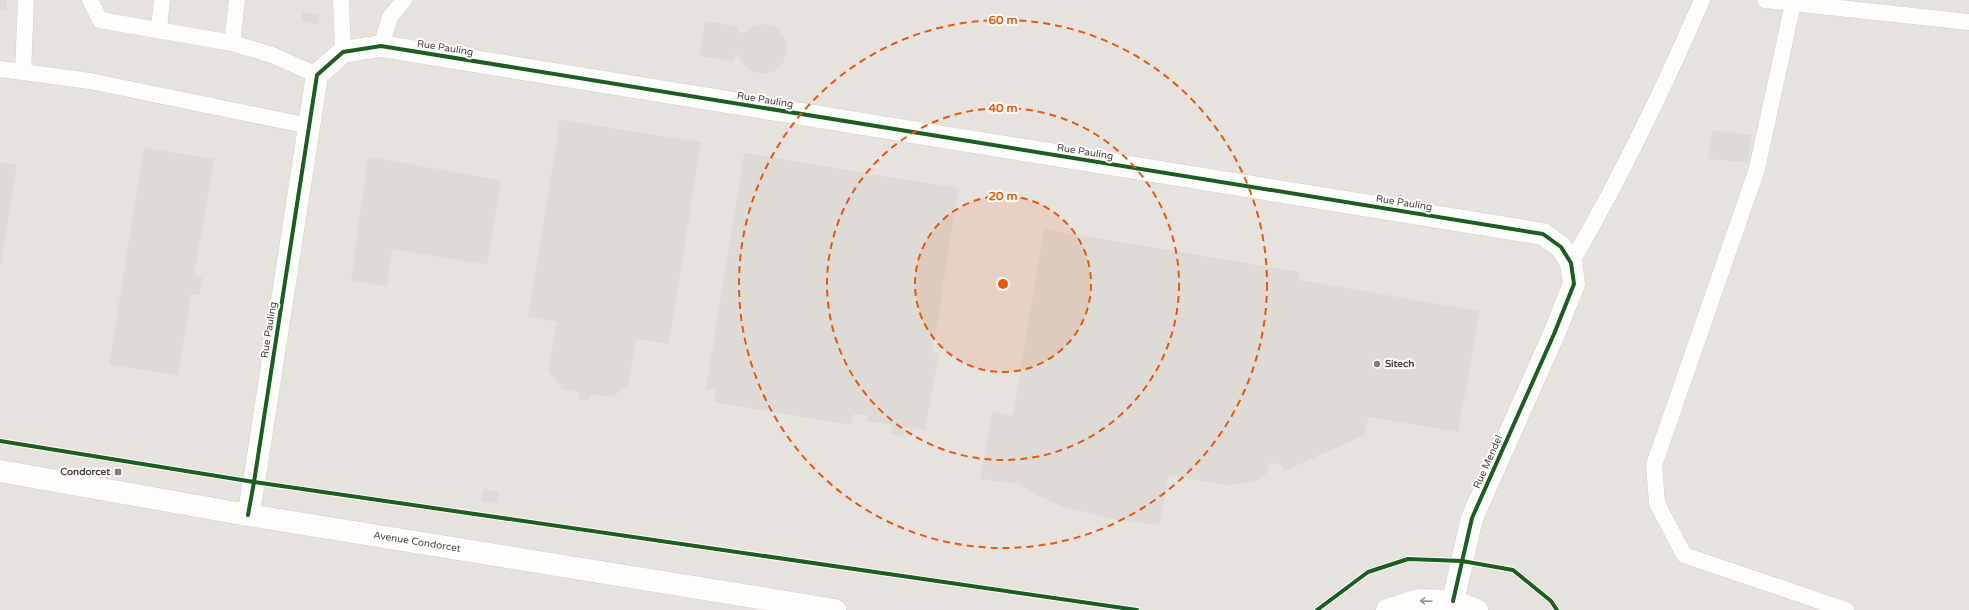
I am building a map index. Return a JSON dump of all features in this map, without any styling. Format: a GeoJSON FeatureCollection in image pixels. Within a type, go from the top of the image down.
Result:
{"type":"FeatureCollection","features":[{"type":"Feature","properties":{"kind":"street","name":"Rue Pauling"},"geometry":{"type":"LineString","coordinates":[[248,515],[317,74],[344,52],[381,46],[1543,234],[1561,247],[1571,263],[1574,284],[1554,334]]}},
{"type":"Feature","properties":{"kind":"street","name":"Rue Mendel"},"geometry":{"type":"LineString","coordinates":[[1453,602],[1472,518],[1554,334]]}},
{"type":"Feature","properties":{"kind":"street","name":"Avenue Condorcet"},"geometry":{"type":"LineString","coordinates":[[0,471],[248,515],[835,610]]}},
{"type":"Feature","properties":{"kind":"street"},"geometry":{"type":"LineString","coordinates":[[1387,610],[1418,600],[1453,602],[1477,610]]}},
{"type":"Feature","properties":{"kind":"lane"},"geometry":{"type":"LineString","coordinates":[[23,72],[26,0]]}},
{"type":"Feature","properties":{"kind":"lane"},"geometry":{"type":"LineString","coordinates":[[90,0],[100,20],[159,29],[232,43],[272,55],[317,74]]}},
{"type":"Feature","properties":{"kind":"lane"},"geometry":{"type":"LineString","coordinates":[[159,29],[162,0]]}},
{"type":"Feature","properties":{"kind":"lane"},"geometry":{"type":"LineString","coordinates":[[232,43],[237,0]]}},
{"type":"Feature","properties":{"kind":"lane"},"geometry":{"type":"LineString","coordinates":[[341,0],[344,52]]}},
{"type":"Feature","properties":{"kind":"lane"},"geometry":{"type":"LineString","coordinates":[[381,46],[390,17],[404,0]]}},
{"type":"Feature","properties":{"kind":"lane"},"geometry":{"type":"LineString","coordinates":[[1571,263],[1600,213],[1679,51],[1702,0]]}},
{"type":"Feature","properties":{"kind":"lane"},"geometry":{"type":"LineString","coordinates":[[1765,0],[1969,22]]}},
{"type":"Feature","properties":{"kind":"lane"},"geometry":{"type":"LineString","coordinates":[[1793,3],[1757,169],[1654,465],[1657,503],[1684,555],[1846,610]]}},
{"type":"Feature","properties":{"kind":"lane"},"geometry":{"type":"LineString","coordinates":[[0,69],[90,81],[309,126]]}},
{"type":"Feature","properties":{"kind":"shaded area"},"geometry":{"type":"Polygon","coordinates":[[[0,0],[1969,0],[1969,610],[0,610],[0,0]]]}},
{"type":"Feature","properties":{"kind":"building"},"geometry":{"type":"Polygon","coordinates":[[[0,0],[7,0],[7,10],[0,10],[0,0]]]}},
{"type":"Feature","properties":{"kind":"building"},"geometry":{"type":"Polygon","coordinates":[[[303,12],[319,15],[318,24],[301,21],[303,12]]]}},
{"type":"Feature","properties":{"kind":"building"},"geometry":{"type":"Polygon","coordinates":[[[705,21],[739,27],[738,32],[744,33],[750,27],[763,24],[775,27],[784,36],[787,49],[784,61],[775,71],[763,74],[750,71],[741,61],[739,56],[735,55],[734,61],[699,56],[705,21]]]}},
{"type":"Feature","properties":{"kind":"building"},"geometry":{"type":"Polygon","coordinates":[[[560,120],[701,142],[669,344],[636,339],[628,385],[613,397],[591,394],[589,400],[578,399],[579,392],[563,390],[548,371],[557,322],[528,317],[560,120]]]}},
{"type":"Feature","properties":{"kind":"building"},"geometry":{"type":"Polygon","coordinates":[[[1712,130],[1752,135],[1748,162],[1708,159],[1712,130]]]}},
{"type":"Feature","properties":{"kind":"building"},"geometry":{"type":"Polygon","coordinates":[[[144,148],[214,159],[194,275],[202,277],[200,295],[191,294],[178,375],[109,365],[144,148]]]}},
{"type":"Feature","properties":{"kind":"building"},"geometry":{"type":"Polygon","coordinates":[[[744,153],[959,188],[932,353],[939,354],[925,430],[906,427],[904,436],[891,434],[892,425],[867,421],[868,416],[853,414],[851,425],[714,402],[716,390],[706,389],[744,153]]]}},
{"type":"Feature","properties":{"kind":"building"},"geometry":{"type":"Polygon","coordinates":[[[368,157],[501,180],[487,265],[392,249],[387,287],[351,280],[368,157]]]}},
{"type":"Feature","properties":{"kind":"building"},"geometry":{"type":"Polygon","coordinates":[[[0,162],[17,165],[1,266],[0,266],[0,162]]]}},
{"type":"Feature","properties":{"kind":"building"},"geometry":{"type":"Polygon","coordinates":[[[1044,229],[1300,272],[1298,280],[1480,311],[1458,432],[1368,417],[1365,435],[1282,472],[1283,465],[1269,463],[1266,474],[1257,480],[1240,484],[1226,485],[1169,475],[1160,525],[1116,520],[1065,507],[1036,495],[1018,484],[980,479],[992,412],[1013,415],[1044,229]]]}},
{"type":"Feature","properties":{"kind":"building"},"geometry":{"type":"Polygon","coordinates":[[[484,489],[499,492],[496,504],[481,501],[484,489]]]}},
{"type":"Feature","properties":{"kind":"cycle path"},"geometry":{"type":"LineString","coordinates":[[248,515],[317,75],[343,52],[381,46],[1543,234],[1561,247],[1571,263],[1574,284],[1554,334],[1472,518],[1453,601]]}},
{"type":"Feature","properties":{"kind":"cycle path"},"geometry":{"type":"LineString","coordinates":[[0,441],[254,482],[1137,610]]}},
{"type":"Feature","properties":{"kind":"cycle path"},"geometry":{"type":"LineString","coordinates":[[1317,610],[1368,572],[1408,559],[1462,561],[1513,570],[1551,601],[1557,610]]}},
{"type":"Feature","properties":{"kind":"place","name":"Sitech"},"geometry":{"type":"Point","coordinates":[1377,364]}},
{"type":"Feature","properties":{"kind":"place","name":"Condorcet"},"geometry":{"type":"Point","coordinates":[118,472]}}]}
